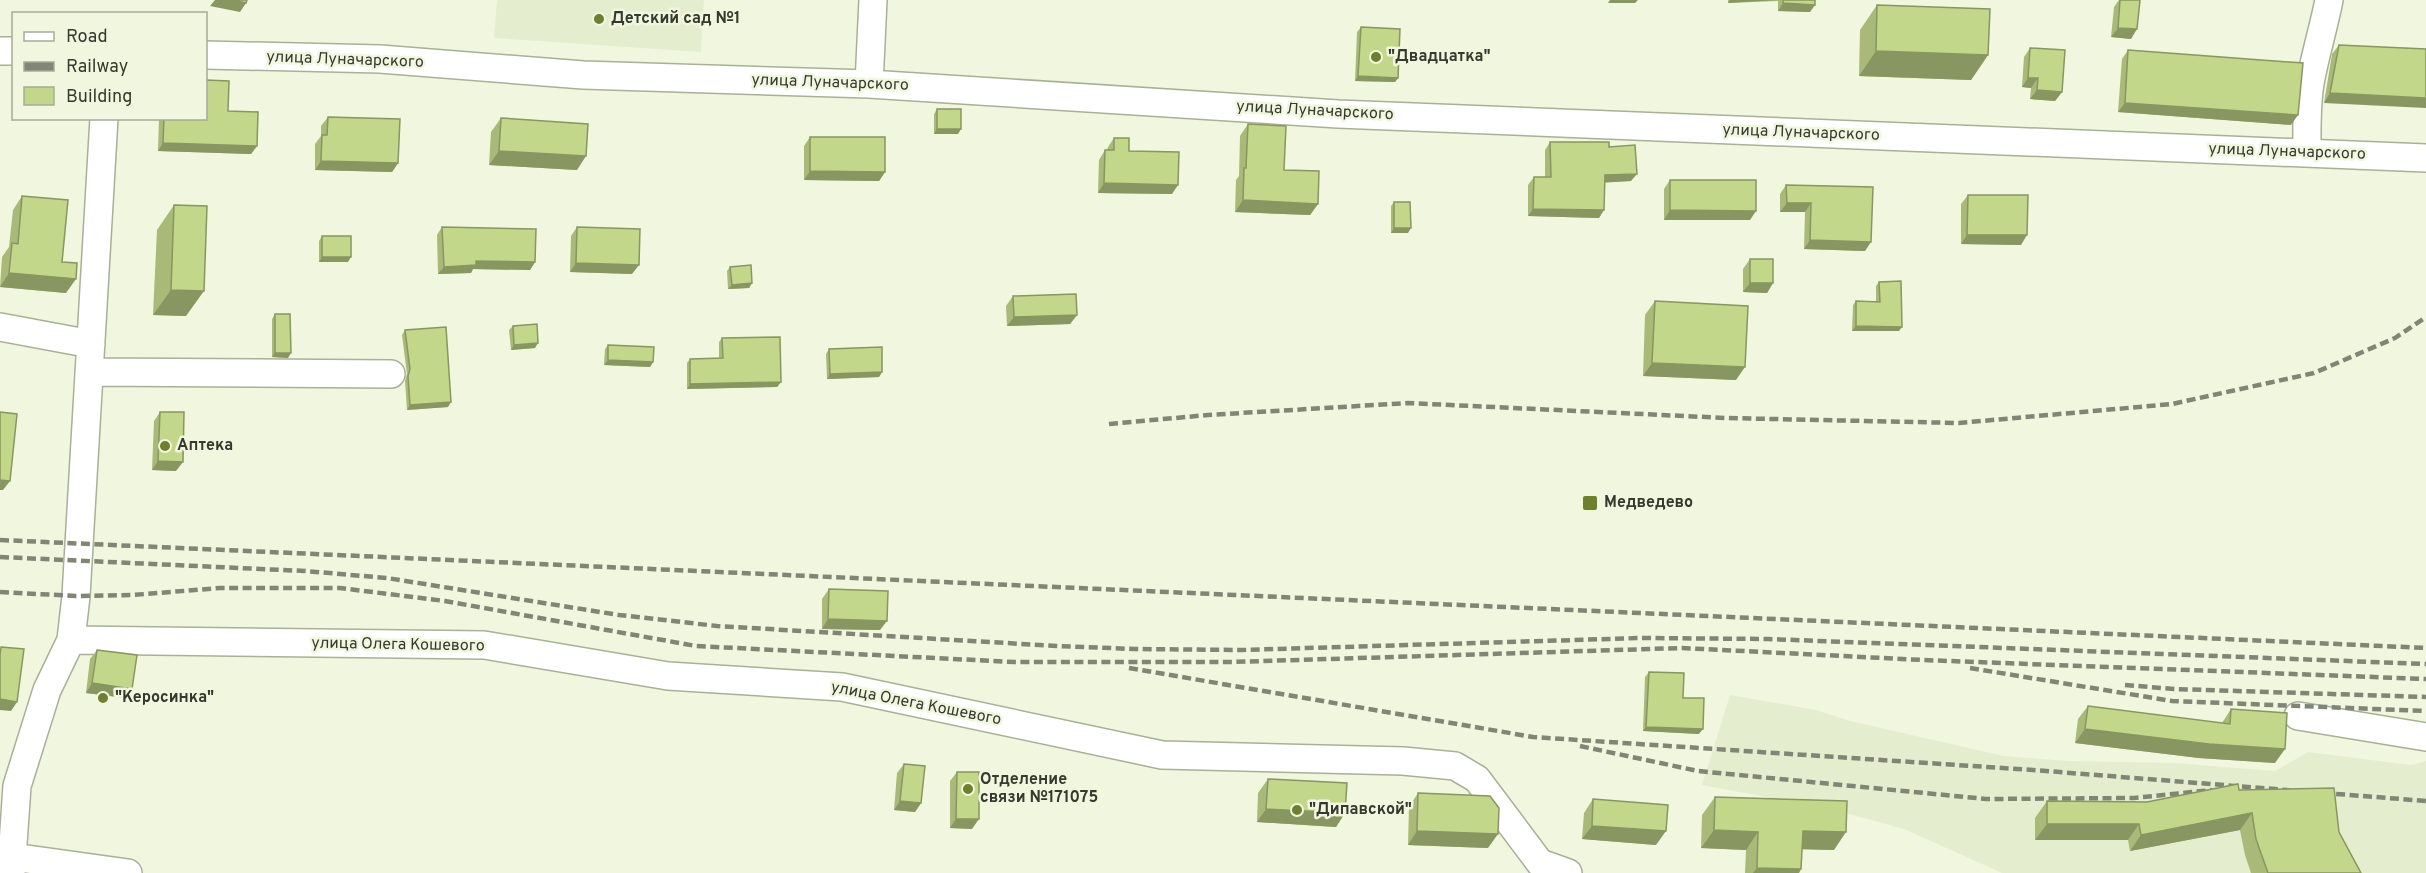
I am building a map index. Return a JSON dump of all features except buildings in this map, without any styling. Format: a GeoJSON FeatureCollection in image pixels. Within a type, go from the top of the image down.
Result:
{"type":"FeatureCollection","features":[{"type":"Feature","properties":{"kind":"street"},"geometry":{"type":"LineString","coordinates":[[869,84],[873,0]]}},
{"type":"Feature","properties":{"kind":"street"},"geometry":{"type":"LineString","coordinates":[[2307,153],[2307,111],[2311,79],[2329,0]]}},
{"type":"Feature","properties":{"kind":"street","name":"улица Луначарского"},"geometry":{"type":"LineString","coordinates":[[207,55],[380,59],[583,75],[869,84],[1338,114],[2426,158]]}},
{"type":"Feature","properties":{"kind":"street"},"geometry":{"type":"LineString","coordinates":[[104,120],[71,640],[47,690],[17,786],[12,865],[128,873]]}},
{"type":"Feature","properties":{"kind":"street"},"geometry":{"type":"LineString","coordinates":[[0,327],[91,344]]}},
{"type":"Feature","properties":{"kind":"street"},"geometry":{"type":"LineString","coordinates":[[89,372],[390,374]]}},
{"type":"Feature","properties":{"kind":"street","name":"улица Олега Кошевого"},"geometry":{"type":"LineString","coordinates":[[71,640],[484,645],[668,676],[842,687],[1162,755],[1403,761],[1455,766],[1477,779],[1540,863],[1568,873]]}},
{"type":"Feature","properties":{"kind":"street"},"geometry":{"type":"LineString","coordinates":[[2298,716],[2426,737]]}},
{"type":"Feature","properties":{"kind":"shaded area","name":"Детский сад №1"},"geometry":{"type":"Polygon","coordinates":[[[497,0],[704,0],[701,52],[494,38],[497,0]]]}},
{"type":"Feature","properties":{"kind":"shaded area"},"geometry":{"type":"Polygon","coordinates":[[[1730,695],[1816,710],[1850,721],[2004,756],[2069,761],[2175,763],[2275,771],[2308,752],[2411,765],[2426,761],[2426,873],[2002,873],[1904,829],[1834,810],[1702,785],[1730,695]]]}},
{"type":"Feature","properties":{"kind":"railway"},"geometry":{"type":"LineString","coordinates":[[1109,424],[1208,415],[1408,403],[1726,418],[1959,423],[2172,404],[2314,373],[2395,338],[2426,317]]}},
{"type":"Feature","properties":{"kind":"railway"},"geometry":{"type":"LineString","coordinates":[[0,540],[2426,648]]}},
{"type":"Feature","properties":{"kind":"railway"},"geometry":{"type":"LineString","coordinates":[[0,557],[305,571],[387,578],[619,615],[717,626],[1057,646],[1242,650],[1641,638],[1768,639],[2426,664]]}},
{"type":"Feature","properties":{"kind":"railway"},"geometry":{"type":"LineString","coordinates":[[0,592],[76,596],[133,595],[220,588],[340,588],[445,601],[696,646],[1014,662],[1232,662],[1682,648],[1923,660],[2426,679]]}},
{"type":"Feature","properties":{"kind":"railway"},"geometry":{"type":"LineString","coordinates":[[1129,668],[1533,737],[2033,770],[2426,801]]}},
{"type":"Feature","properties":{"kind":"railway"},"geometry":{"type":"LineString","coordinates":[[1970,668],[2172,701],[2426,711]]}},
{"type":"Feature","properties":{"kind":"railway"},"geometry":{"type":"LineString","coordinates":[[2125,685],[2174,689],[2426,697]]}},
{"type":"Feature","properties":{"kind":"railway"},"geometry":{"type":"LineString","coordinates":[[1580,746],[1698,771],[1986,799],[2134,798],[2212,790]]}},
{"type":"Feature","properties":{"kind":"place","name":"Детский сад №1"},"geometry":{"type":"Point","coordinates":[599,19]}},
{"type":"Feature","properties":{"kind":"place","name":"\"Двадцатка\""},"geometry":{"type":"Point","coordinates":[1376,57]}},
{"type":"Feature","properties":{"kind":"place","name":"Аптека"},"geometry":{"type":"Point","coordinates":[165,446]}},
{"type":"Feature","properties":{"kind":"place","name":"Медведево"},"geometry":{"type":"Point","coordinates":[1590,503]}},
{"type":"Feature","properties":{"kind":"place","name":"\"Керосинка\""},"geometry":{"type":"Point","coordinates":[103,698]}},
{"type":"Feature","properties":{"kind":"place","name":"Отделение связи №171075"},"geometry":{"type":"Point","coordinates":[968,789]}},
{"type":"Feature","properties":{"kind":"place","name":"\"Дипавской\""},"geometry":{"type":"Point","coordinates":[1297,810]}}]}
